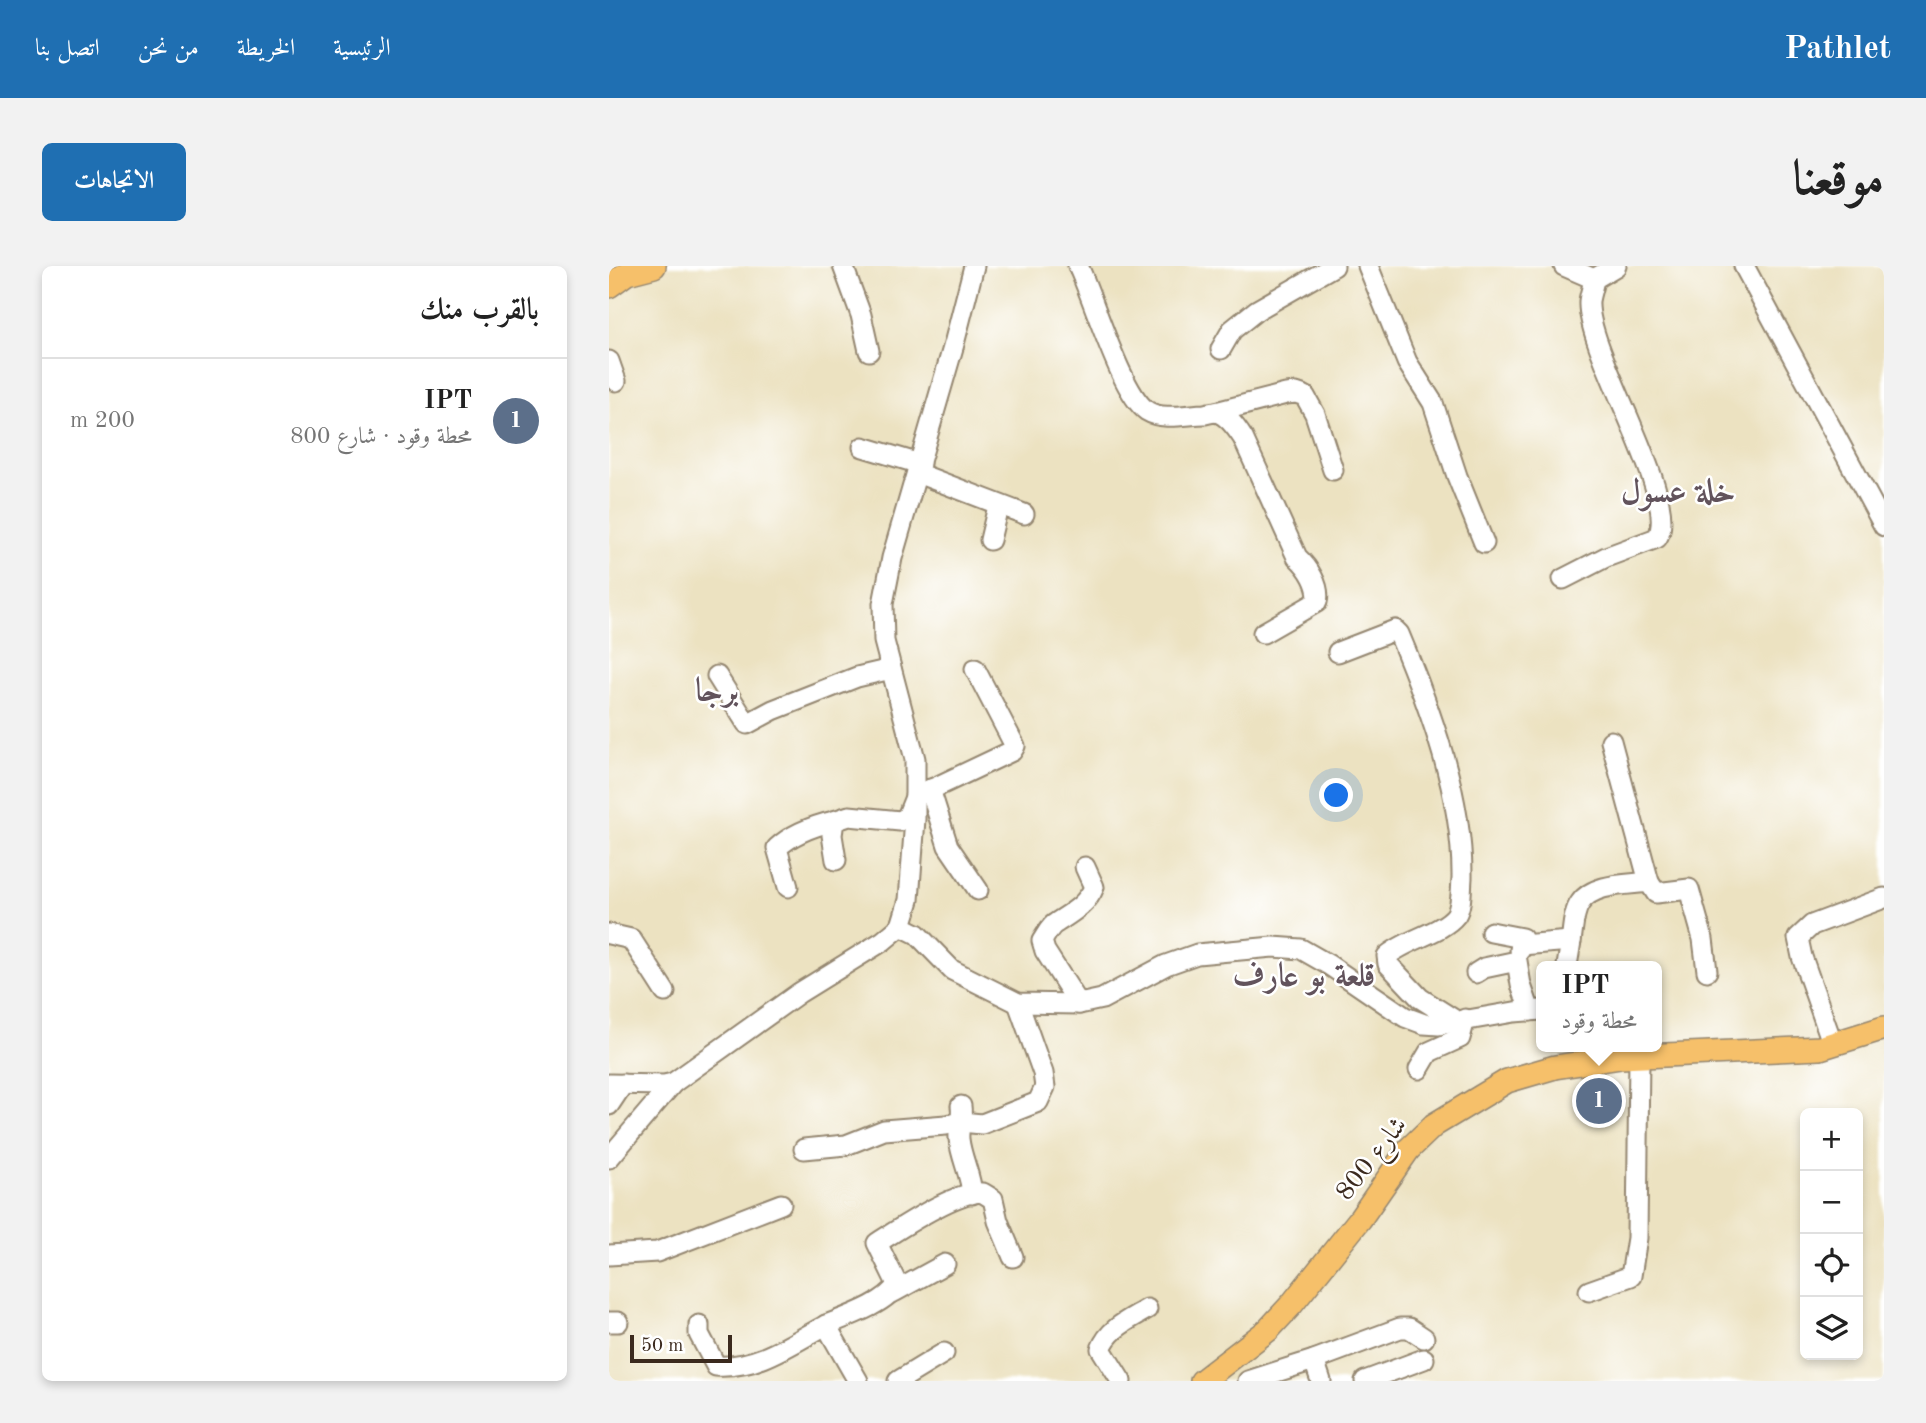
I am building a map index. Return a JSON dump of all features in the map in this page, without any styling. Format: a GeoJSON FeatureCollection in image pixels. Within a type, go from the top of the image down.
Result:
{"type":"FeatureCollection","features":[{"type":"Feature","properties":{"kind":"main road"},"geometry":{"type":"LineString","coordinates":[[609,286],[627,273],[654,266]]}},
{"type":"Feature","properties":{"kind":"main road","name":"شارع 800"},"geometry":{"type":"LineString","coordinates":[[1202,1381],[1227,1372],[1292,1304],[1360,1219],[1408,1150],[1434,1125],[1507,1081],[1555,1067],[1627,1053],[1802,1050],[1833,1045],[1884,1028]]}},
{"type":"Feature","properties":{"kind":"street"},"geometry":{"type":"LineString","coordinates":[[843,266],[861,315],[869,351]]}},
{"type":"Feature","properties":{"kind":"street"},"geometry":{"type":"LineString","coordinates":[[974,266],[893,558],[883,604],[883,633],[922,793],[949,846],[978,890]]}},
{"type":"Feature","properties":{"kind":"street"},"geometry":{"type":"LineString","coordinates":[[1078,266],[1106,338],[1129,387],[1144,409],[1157,416],[1216,412],[1296,393],[1305,396],[1315,414],[1333,470]]}},
{"type":"Feature","properties":{"kind":"street"},"geometry":{"type":"LineString","coordinates":[[1221,349],[1232,330],[1257,310],[1334,266]]}},
{"type":"Feature","properties":{"kind":"street"},"geometry":{"type":"LineString","coordinates":[[1368,266],[1406,362],[1433,403],[1457,477],[1483,543]]}},
{"type":"Feature","properties":{"kind":"street"},"geometry":{"type":"LineString","coordinates":[[1564,266],[1594,279]]}},
{"type":"Feature","properties":{"kind":"street"},"geometry":{"type":"LineString","coordinates":[[1563,579],[1606,557],[1657,538],[1661,532],[1661,515],[1643,452],[1593,325],[1589,301],[1594,279],[1616,266]]}},
{"type":"Feature","properties":{"kind":"street"},"geometry":{"type":"LineString","coordinates":[[1744,266],[1884,526]]}},
{"type":"Feature","properties":{"kind":"street"},"geometry":{"type":"LineString","coordinates":[[609,361],[616,381]]}},
{"type":"Feature","properties":{"kind":"street"},"geometry":{"type":"LineString","coordinates":[[1216,412],[1233,424],[1243,438],[1297,557],[1307,566],[1319,596],[1317,602],[1263,632]]}},
{"type":"Feature","properties":{"kind":"street"},"geometry":{"type":"LineString","coordinates":[[863,447],[919,469],[998,506],[1024,514]]}},
{"type":"Feature","properties":{"kind":"street"},"geometry":{"type":"LineString","coordinates":[[990,540],[998,506]]}},
{"type":"Feature","properties":{"kind":"street"},"geometry":{"type":"LineString","coordinates":[[1338,652],[1395,630],[1425,698],[1440,744],[1461,840],[1460,907],[1450,920],[1387,956],[1388,964],[1420,998],[1462,1021]]}},
{"type":"Feature","properties":{"kind":"street"},"geometry":{"type":"LineString","coordinates":[[717,676],[747,724],[773,710],[857,677],[891,669]]}},
{"type":"Feature","properties":{"kind":"street"},"geometry":{"type":"LineString","coordinates":[[788,887],[777,848],[787,838],[813,826],[849,817],[900,821],[907,817],[922,793],[1012,751],[1015,746],[975,669]]}},
{"type":"Feature","properties":{"kind":"street"},"geometry":{"type":"LineString","coordinates":[[1611,741],[1649,883],[1656,893],[1689,889],[1703,939],[1707,971]]}},
{"type":"Feature","properties":{"kind":"street"},"geometry":{"type":"LineString","coordinates":[[609,1158],[673,1083],[799,993],[883,941],[901,926],[909,900],[922,793]]}},
{"type":"Feature","properties":{"kind":"street"},"geometry":{"type":"LineString","coordinates":[[834,821],[832,835],[836,860]]}},
{"type":"Feature","properties":{"kind":"street"},"geometry":{"type":"LineString","coordinates":[[1079,1004],[1045,951],[1042,941],[1054,924],[1065,919],[1091,895],[1094,887],[1085,867]]}},
{"type":"Feature","properties":{"kind":"street"},"geometry":{"type":"LineString","coordinates":[[1568,961],[1578,904],[1589,893],[1599,889],[1649,883]]}},
{"type":"Feature","properties":{"kind":"street"},"geometry":{"type":"LineString","coordinates":[[1833,1045],[1802,957],[1798,938],[1812,925],[1884,898]]}},
{"type":"Feature","properties":{"kind":"street"},"geometry":{"type":"LineString","coordinates":[[901,926],[917,934],[952,970],[1018,1003],[1079,1004],[1102,999],[1166,965],[1197,954],[1273,947],[1301,949],[1415,1020],[1439,1025],[1536,1011],[1521,985],[1519,953],[1523,938],[1491,932]]}},
{"type":"Feature","properties":{"kind":"street"},"geometry":{"type":"LineString","coordinates":[[609,934],[631,939],[665,992]]}},
{"type":"Feature","properties":{"kind":"street"},"geometry":{"type":"LineString","coordinates":[[1476,973],[1519,953],[1571,942]]}},
{"type":"Feature","properties":{"kind":"street"},"geometry":{"type":"LineString","coordinates":[[961,1114],[982,1124],[1038,1102],[1045,1087],[1018,1003]]}},
{"type":"Feature","properties":{"kind":"street"},"geometry":{"type":"LineString","coordinates":[[1419,1069],[1429,1052],[1459,1038],[1462,1021]]}},
{"type":"Feature","properties":{"kind":"street"},"geometry":{"type":"LineString","coordinates":[[1589,1291],[1631,1276],[1637,1238],[1627,1053]]}},
{"type":"Feature","properties":{"kind":"street"},"geometry":{"type":"LineString","coordinates":[[609,1105],[616,1084],[673,1083]]}},
{"type":"Feature","properties":{"kind":"street"},"geometry":{"type":"LineString","coordinates":[[804,1149],[846,1144],[884,1130],[946,1125],[961,1114]]}},
{"type":"Feature","properties":{"kind":"street"},"geometry":{"type":"LineString","coordinates":[[961,1114],[959,1139],[971,1177],[972,1194]]}},
{"type":"Feature","properties":{"kind":"street"},"geometry":{"type":"LineString","coordinates":[[894,1292],[897,1284],[877,1243],[950,1201],[972,1194],[984,1194],[993,1199],[998,1221],[1013,1257]]}},
{"type":"Feature","properties":{"kind":"street"},"geometry":{"type":"LineString","coordinates":[[609,1255],[657,1252],[781,1203]]}},
{"type":"Feature","properties":{"kind":"street"},"geometry":{"type":"LineString","coordinates":[[699,1325],[699,1334],[716,1366],[733,1367],[758,1361],[826,1325],[856,1313],[945,1264]]}},
{"type":"Feature","properties":{"kind":"street"},"geometry":{"type":"LineString","coordinates":[[1121,1381],[1101,1349],[1110,1332],[1147,1309]]}},
{"type":"Feature","properties":{"kind":"street"},"geometry":{"type":"LineString","coordinates":[[826,1325],[858,1381]]}},
{"type":"Feature","properties":{"kind":"street"},"geometry":{"type":"LineString","coordinates":[[1248,1381],[1400,1328],[1409,1328],[1424,1338]]}},
{"type":"Feature","properties":{"kind":"street"},"geometry":{"type":"LineString","coordinates":[[898,1381],[944,1353]]}},
{"type":"Feature","properties":{"kind":"street"},"geometry":{"type":"LineString","coordinates":[[1365,1381],[1423,1359]]}},
{"type":"Feature","properties":{"kind":"street"},"geometry":{"type":"LineString","coordinates":[[1314,1360],[1321,1381]]}},
{"type":"Feature","properties":{"kind":"place","name":"IPT"},"geometry":{"type":"Point","coordinates":[1599,1101]}},
{"type":"Feature","properties":{"kind":"district","name":"خلة عسول"},"geometry":{"type":"Point","coordinates":[1678,493]}},
{"type":"Feature","properties":{"kind":"district","name":"برجا"},"geometry":{"type":"Point","coordinates":[717,692]}},
{"type":"Feature","properties":{"kind":"district","name":"قلعة بو عارف"},"geometry":{"type":"Point","coordinates":[1304,977]}}]}
